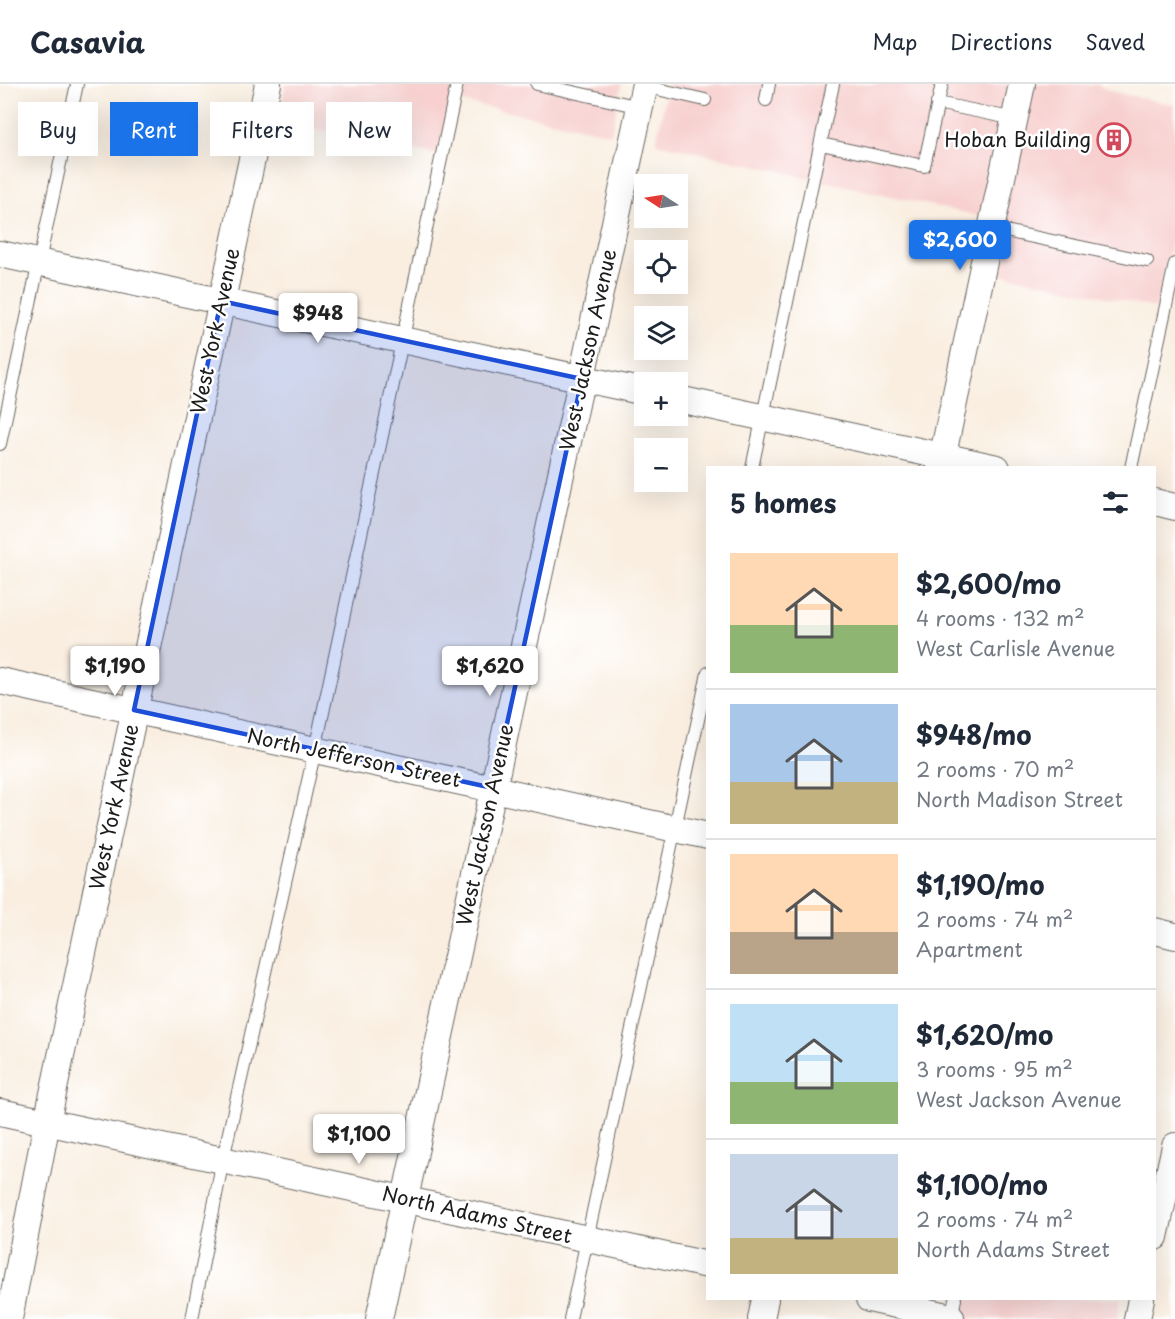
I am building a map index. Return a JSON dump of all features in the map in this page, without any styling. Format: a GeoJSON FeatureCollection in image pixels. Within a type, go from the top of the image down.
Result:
{"type":"FeatureCollection","features":[{"type":"Feature","properties":{"kind":"street","name":"West York Avenue"},"geometry":{"type":"LineString","coordinates":[[9,1319],[46,1122],[268,84]]}},
{"type":"Feature","properties":{"kind":"street"},"geometry":{"type":"LineString","coordinates":[[941,462],[1022,84]]}},
{"type":"Feature","properties":{"kind":"street","name":"West Jackson Avenue"},"geometry":{"type":"LineString","coordinates":[[379,1319],[643,92]]}},
{"type":"Feature","properties":{"kind":"street"},"geometry":{"type":"LineString","coordinates":[[0,254],[634,390]]}},
{"type":"Feature","properties":{"kind":"street"},"geometry":{"type":"LineString","coordinates":[[688,401],[763,416],[941,462],[978,466]]}},
{"type":"Feature","properties":{"kind":"street"},"geometry":{"type":"LineString","coordinates":[[1156,502],[1175,507]]}},
{"type":"Feature","properties":{"kind":"street","name":"North Jefferson Street"},"geometry":{"type":"LineString","coordinates":[[0,681],[706,836]]}},
{"type":"Feature","properties":{"kind":"street"},"geometry":{"type":"LineString","coordinates":[[1156,931],[1175,936]]}},
{"type":"Feature","properties":{"kind":"street","name":"North Adams Street"},"geometry":{"type":"LineString","coordinates":[[0,1112],[405,1197],[587,1240],[706,1265]]}},
{"type":"Feature","properties":{"kind":"street"},"geometry":{"type":"LineString","coordinates":[[1156,1232],[1175,1146]]}},
{"type":"Feature","properties":{"kind":"street"},"geometry":{"type":"LineString","coordinates":[[761,1319],[765,1300]]}},
{"type":"Feature","properties":{"kind":"street"},"geometry":{"type":"LineString","coordinates":[[874,1300],[952,1312]]}},
{"type":"Feature","properties":{"kind":"street"},"geometry":{"type":"LineString","coordinates":[[1137,1319],[1141,1300]]}},
{"type":"Feature","properties":{"kind":"lane"},"geometry":{"type":"LineString","coordinates":[[0,444],[77,84]]}},
{"type":"Feature","properties":{"kind":"lane"},"geometry":{"type":"LineString","coordinates":[[192,1319],[223,1159],[315,750],[457,84]]}},
{"type":"Feature","properties":{"kind":"lane"},"geometry":{"type":"LineString","coordinates":[[537,84],[643,92],[705,100]]}},
{"type":"Feature","properties":{"kind":"lane"},"geometry":{"type":"LineString","coordinates":[[766,100],[769,84]]}},
{"type":"Feature","properties":{"kind":"lane"},"geometry":{"type":"LineString","coordinates":[[752,466],[833,84]]}},
{"type":"Feature","properties":{"kind":"lane"},"geometry":{"type":"LineString","coordinates":[[821,144],[924,166],[942,84]]}},
{"type":"Feature","properties":{"kind":"lane"},"geometry":{"type":"LineString","coordinates":[[938,103],[1015,119]]}},
{"type":"Feature","properties":{"kind":"lane"},"geometry":{"type":"LineString","coordinates":[[991,228],[1147,261]]}},
{"type":"Feature","properties":{"kind":"lane"},"geometry":{"type":"LineString","coordinates":[[1131,466],[1175,264]]}},
{"type":"Feature","properties":{"kind":"lane"},"geometry":{"type":"LineString","coordinates":[[570,1319],[706,682]]}},
{"type":"Feature","properties":{"kind":"highlighted area"},"geometry":{"type":"Polygon","coordinates":[[[221,301],[582,379],[493,788],[134,710],[221,301]]]}},
{"type":"Feature","properties":{"kind":"shaded area"},"geometry":{"type":"Polygon","coordinates":[[[286,84],[622,84],[611,134],[459,101],[447,157],[412,150],[412,102],[326,102],[326,131],[314,128],[314,102],[283,102],[286,84]]]}},
{"type":"Feature","properties":{"kind":"shaded area"},"geometry":{"type":"Polygon","coordinates":[[[668,84],[1096,84],[1109,91],[1175,105],[1175,225],[1156,308],[1002,274],[1013,224],[656,143],[668,84]]]}},
{"type":"Feature","properties":{"kind":"shaded area"},"geometry":{"type":"Polygon","coordinates":[[[961,1300],[1121,1300],[1117,1319],[957,1319],[961,1300]]]}},
{"type":"Feature","properties":{"kind":"place","name":"Hoban Building"},"geometry":{"type":"Point","coordinates":[1114,140]}}]}
